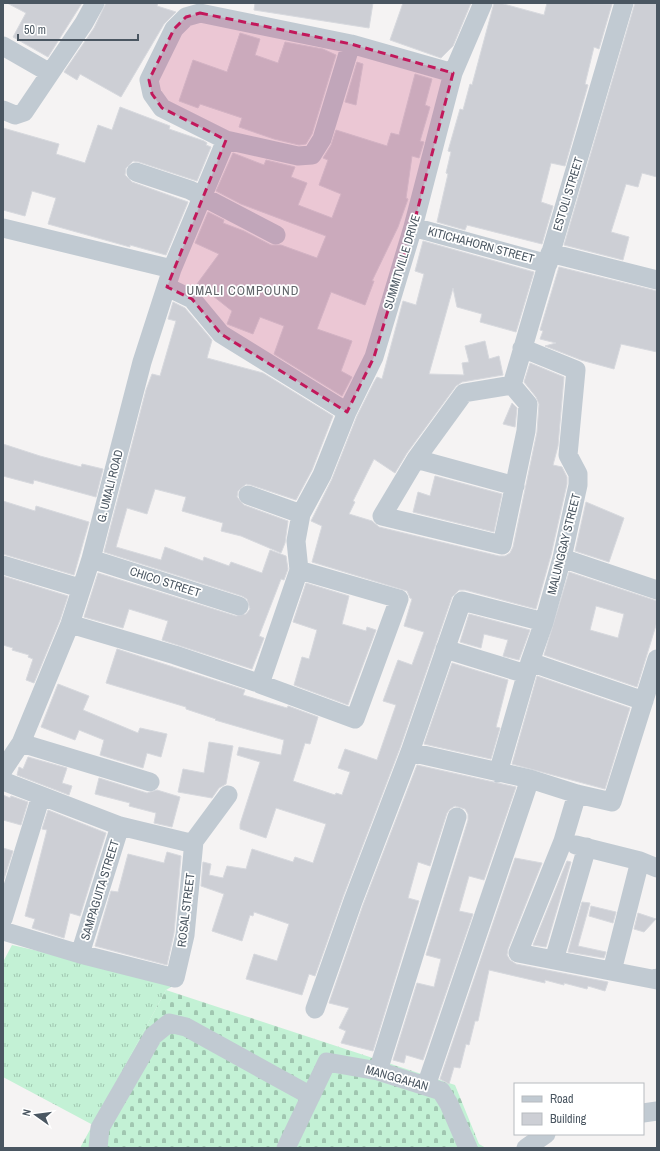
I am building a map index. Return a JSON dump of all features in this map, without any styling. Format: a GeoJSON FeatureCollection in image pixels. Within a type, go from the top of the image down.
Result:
{"type":"FeatureCollection","features":[{"type":"Feature","properties":{"kind":"street"},"geometry":{"type":"LineString","coordinates":[[3,110],[15,115],[24,112],[84,23],[95,3]]}},
{"type":"Feature","properties":{"kind":"street","name":"SUMMITVILLE DRIVE"},"geometry":{"type":"LineString","coordinates":[[299,570],[296,541],[301,514],[322,475],[347,412],[374,357],[413,227],[453,73],[483,3]]}},
{"type":"Feature","properties":{"kind":"street","name":"ESTOLI STREET"},"geometry":{"type":"LineString","coordinates":[[512,385],[624,3]]}},
{"type":"Feature","properties":{"kind":"street"},"geometry":{"type":"LineString","coordinates":[[352,44],[322,139],[312,154],[298,156],[226,140],[162,108],[152,94],[149,80],[174,29],[186,17],[200,13],[352,44],[453,73]]}},
{"type":"Feature","properties":{"kind":"street"},"geometry":{"type":"LineString","coordinates":[[3,46],[50,73]]}},
{"type":"Feature","properties":{"kind":"street","name":"G. UMALI ROAD"},"geometry":{"type":"LineString","coordinates":[[3,770],[21,743],[70,624],[80,588],[91,559],[142,362],[172,269],[226,140]]}},
{"type":"Feature","properties":{"kind":"street"},"geometry":{"type":"LineString","coordinates":[[136,172],[184,188],[276,235]]}},
{"type":"Feature","properties":{"kind":"street","name":"KITICHAHORN STREET"},"geometry":{"type":"LineString","coordinates":[[413,227],[549,258],[657,280]]}},
{"type":"Feature","properties":{"kind":"street"},"geometry":{"type":"LineString","coordinates":[[3,228],[172,269]]}},
{"type":"Feature","properties":{"kind":"street"},"geometry":{"type":"LineString","coordinates":[[167,287],[192,299],[221,334],[347,412]]}},
{"type":"Feature","properties":{"kind":"street","name":"MALUNGGAY STREET"},"geometry":{"type":"LineString","coordinates":[[498,773],[528,668],[544,622],[562,558],[578,485],[578,474],[569,459],[568,450],[576,370],[522,348]]}},
{"type":"Feature","properties":{"kind":"street"},"geometry":{"type":"LineString","coordinates":[[512,385],[528,404],[526,430],[502,544],[382,516],[416,459],[464,393],[512,385]]}},
{"type":"Feature","properties":{"kind":"street"},"geometry":{"type":"LineString","coordinates":[[416,459],[515,486]]}},
{"type":"Feature","properties":{"kind":"street"},"geometry":{"type":"LineString","coordinates":[[248,495],[301,514]]}},
{"type":"Feature","properties":{"kind":"street"},"geometry":{"type":"LineString","coordinates":[[562,558],[657,590]]}},
{"type":"Feature","properties":{"kind":"street","name":"CHICO STREET"},"geometry":{"type":"LineString","coordinates":[[91,559],[239,606]]}},
{"type":"Feature","properties":{"kind":"street"},"geometry":{"type":"LineString","coordinates":[[3,565],[80,588]]}},
{"type":"Feature","properties":{"kind":"street"},"geometry":{"type":"LineString","coordinates":[[299,570],[399,599],[355,719],[260,684],[299,570]]}},
{"type":"Feature","properties":{"kind":"street"},"geometry":{"type":"LineString","coordinates":[[314,1009],[353,901],[410,752],[462,601],[544,622]]}},
{"type":"Feature","properties":{"kind":"street"},"geometry":{"type":"LineString","coordinates":[[70,624],[175,655],[255,682]]}},
{"type":"Feature","properties":{"kind":"street"},"geometry":{"type":"LineString","coordinates":[[445,649],[528,668],[644,701]]}},
{"type":"Feature","properties":{"kind":"street"},"geometry":{"type":"LineString","coordinates":[[410,752],[530,779],[577,794],[612,802],[657,659]]}},
{"type":"Feature","properties":{"kind":"street"},"geometry":{"type":"LineString","coordinates":[[21,743],[150,782]]}},
{"type":"Feature","properties":{"kind":"street"},"geometry":{"type":"LineString","coordinates":[[426,1086],[530,779]]}},
{"type":"Feature","properties":{"kind":"street"},"geometry":{"type":"LineString","coordinates":[[3,781],[120,826],[178,841],[194,841],[228,795]]}},
{"type":"Feature","properties":{"kind":"street"},"geometry":{"type":"LineString","coordinates":[[577,794],[562,841],[518,953],[657,979]]}},
{"type":"Feature","properties":{"kind":"street"},"geometry":{"type":"LineString","coordinates":[[3,919],[41,796]]}},
{"type":"Feature","properties":{"kind":"street"},"geometry":{"type":"LineString","coordinates":[[378,1071],[457,817]]}},
{"type":"Feature","properties":{"kind":"street","name":"SAMPAGUITA STREET"},"geometry":{"type":"LineString","coordinates":[[80,954],[120,826]]}},
{"type":"Feature","properties":{"kind":"street","name":"ROSAL STREET"},"geometry":{"type":"LineString","coordinates":[[80,954],[175,978],[185,935],[194,841]]}},
{"type":"Feature","properties":{"kind":"street"},"geometry":{"type":"LineString","coordinates":[[562,841],[648,865],[612,971]]}},
{"type":"Feature","properties":{"kind":"street"},"geometry":{"type":"LineString","coordinates":[[554,960],[587,847]]}},
{"type":"Feature","properties":{"kind":"street"},"geometry":{"type":"LineString","coordinates":[[3,930],[80,954]]}},
{"type":"Feature","properties":{"kind":"street"},"geometry":{"type":"LineString","coordinates":[[98,1148],[100,1128],[153,1036],[169,1023],[186,1027],[311,1096],[286,1148]]}},
{"type":"Feature","properties":{"kind":"street","name":"MANGGAHAN"},"geometry":{"type":"LineString","coordinates":[[311,1096],[327,1062],[378,1071],[426,1086],[441,1091],[449,1104],[468,1148]]}},
{"type":"Feature","properties":{"kind":"street"},"geometry":{"type":"LineString","coordinates":[[644,1113],[657,1111]]}},
{"type":"Feature","properties":{"kind":"street"},"geometry":{"type":"LineString","coordinates":[[526,1148],[545,1135]]}},
{"type":"Feature","properties":{"kind":"highlighted area"},"geometry":{"type":"Polygon","coordinates":[[[200,13],[351,44],[453,73],[413,227],[374,357],[347,412],[221,334],[192,299],[167,287],[226,140],[162,108],[152,94],[149,80],[174,29],[186,17],[200,13]]]}},
{"type":"Feature","properties":{"kind":"green space"},"geometry":{"type":"Polygon","coordinates":[[[12,945],[178,983],[166,990],[93,1125],[3,1077],[3,962],[12,945]]]}},
{"type":"Feature","properties":{"kind":"green space"},"geometry":{"type":"Polygon","coordinates":[[[166,990],[455,1085],[479,1144],[486,1148],[80,1148],[166,990]]]}},
{"type":"Feature","properties":{"kind":"building"},"geometry":{"type":"Polygon","coordinates":[[[7,3],[82,3],[48,57],[13,37],[26,13],[7,3]]]}},
{"type":"Feature","properties":{"kind":"building"},"geometry":{"type":"Polygon","coordinates":[[[106,3],[158,3],[157,6],[176,12],[164,24],[121,97],[80,74],[77,80],[64,72],[94,28],[106,3]]]}},
{"type":"Feature","properties":{"kind":"building"},"geometry":{"type":"Polygon","coordinates":[[[255,3],[373,3],[369,28],[254,10],[255,3]]]}},
{"type":"Feature","properties":{"kind":"building"},"geometry":{"type":"Polygon","coordinates":[[[403,3],[471,3],[453,46],[441,58],[390,40],[403,3]]]}},
{"type":"Feature","properties":{"kind":"building"},"geometry":{"type":"Polygon","coordinates":[[[494,3],[500,3],[544,15],[547,3],[612,4],[599,49],[594,47],[585,84],[588,85],[565,166],[551,163],[541,202],[553,206],[542,244],[467,225],[465,230],[437,222],[448,174],[446,173],[451,152],[448,151],[460,109],[463,110],[470,84],[472,85],[494,3]]]}},
{"type":"Feature","properties":{"kind":"building"},"geometry":{"type":"Polygon","coordinates":[[[635,3],[657,3],[657,177],[642,173],[638,187],[626,184],[611,232],[629,237],[623,260],[564,245],[635,3]]]}},
{"type":"Feature","properties":{"kind":"building"},"geometry":{"type":"Polygon","coordinates":[[[240,33],[260,39],[255,55],[278,63],[285,42],[323,49],[336,55],[312,134],[306,144],[299,145],[274,139],[239,127],[242,118],[200,104],[198,108],[179,101],[193,60],[227,72],[240,33]]]}},
{"type":"Feature","properties":{"kind":"building"},"geometry":{"type":"Polygon","coordinates":[[[357,62],[363,64],[356,105],[345,102],[357,62]]]}},
{"type":"Feature","properties":{"kind":"building"},"geometry":{"type":"Polygon","coordinates":[[[415,74],[432,79],[425,105],[430,107],[420,141],[424,142],[419,158],[412,156],[406,198],[408,199],[398,227],[372,281],[374,281],[365,305],[331,292],[317,329],[352,341],[341,371],[352,377],[342,396],[274,354],[284,326],[260,317],[253,334],[227,324],[232,311],[198,284],[198,290],[194,288],[219,254],[195,243],[208,212],[224,220],[223,223],[244,231],[271,245],[281,245],[317,258],[326,236],[241,204],[216,191],[233,153],[264,165],[266,160],[295,167],[291,177],[307,183],[298,205],[332,218],[341,194],[319,185],[328,160],[323,158],[331,145],[336,130],[387,146],[391,133],[399,135],[415,74]]]}},
{"type":"Feature","properties":{"kind":"building"},"geometry":{"type":"Polygon","coordinates":[[[120,107],[170,126],[169,129],[204,141],[207,143],[206,145],[211,147],[197,181],[139,162],[133,161],[126,168],[125,175],[132,182],[188,202],[166,255],[130,245],[130,247],[48,224],[56,198],[32,191],[25,216],[3,210],[3,128],[59,144],[56,154],[85,163],[98,125],[112,130],[120,107]]]}},
{"type":"Feature","properties":{"kind":"building"},"geometry":{"type":"Polygon","coordinates":[[[423,241],[534,272],[516,332],[480,322],[482,314],[457,307],[453,288],[429,374],[464,375],[462,363],[469,362],[465,346],[485,341],[489,359],[499,356],[503,375],[462,382],[456,386],[407,453],[395,473],[374,459],[353,501],[355,502],[349,514],[372,521],[379,527],[499,556],[505,556],[510,553],[513,547],[537,432],[539,404],[536,397],[524,382],[530,363],[564,377],[558,446],[553,465],[562,467],[567,477],[567,484],[551,555],[536,609],[465,590],[459,590],[452,597],[400,748],[343,897],[315,976],[309,974],[302,995],[246,979],[254,954],[277,961],[289,924],[254,912],[253,916],[250,915],[242,941],[212,931],[224,894],[201,886],[203,862],[211,864],[209,875],[223,878],[227,866],[246,869],[252,849],[293,862],[295,857],[313,863],[326,824],[276,808],[266,838],[240,829],[240,824],[260,762],[237,755],[239,747],[281,755],[284,740],[215,720],[216,719],[186,709],[186,707],[106,683],[117,649],[245,690],[243,695],[287,708],[288,706],[318,717],[310,744],[305,743],[293,781],[335,795],[336,793],[342,795],[350,772],[338,768],[345,749],[377,760],[396,705],[383,701],[398,660],[412,665],[424,632],[404,626],[412,599],[407,591],[312,562],[322,526],[311,521],[332,479],[357,416],[374,382],[377,377],[382,379],[403,301],[416,305],[424,274],[415,271],[423,241]]]}},
{"type":"Feature","properties":{"kind":"building"},"geometry":{"type":"Polygon","coordinates":[[[559,267],[657,291],[657,352],[621,344],[614,369],[581,360],[545,346],[556,343],[540,339],[543,331],[540,330],[559,267]]]}},
{"type":"Feature","properties":{"kind":"building"},"geometry":{"type":"Polygon","coordinates":[[[173,302],[185,308],[212,340],[207,358],[263,373],[333,416],[312,470],[296,500],[246,484],[238,491],[237,497],[244,505],[288,521],[285,543],[281,553],[241,536],[221,531],[223,523],[182,511],[186,497],[155,489],[147,514],[127,508],[116,547],[161,560],[165,547],[203,561],[204,557],[229,566],[231,562],[262,573],[270,550],[286,556],[288,569],[284,580],[281,579],[259,636],[264,638],[252,669],[162,640],[168,621],[129,609],[123,628],[84,617],[98,573],[236,616],[246,614],[250,609],[247,599],[242,596],[104,552],[146,390],[152,374],[160,376],[176,321],[168,319],[173,302]]]}},
{"type":"Feature","properties":{"kind":"building"},"geometry":{"type":"Polygon","coordinates":[[[512,403],[517,408],[515,427],[503,424],[512,403]]]}},
{"type":"Feature","properties":{"kind":"building"},"geometry":{"type":"Polygon","coordinates":[[[3,444],[81,467],[82,464],[103,469],[96,497],[34,480],[33,484],[3,476],[3,444]]]}},
{"type":"Feature","properties":{"kind":"building"},"geometry":{"type":"Polygon","coordinates":[[[435,476],[502,494],[494,532],[413,512],[418,492],[430,496],[435,476]]]}},
{"type":"Feature","properties":{"kind":"building"},"geometry":{"type":"Polygon","coordinates":[[[3,501],[35,511],[36,506],[89,522],[74,575],[3,554],[3,501]]]}},
{"type":"Feature","properties":{"kind":"building"},"geometry":{"type":"Polygon","coordinates":[[[586,502],[624,518],[609,562],[575,551],[586,502]]]}},
{"type":"Feature","properties":{"kind":"building"},"geometry":{"type":"Polygon","coordinates":[[[569,572],[657,601],[657,622],[637,687],[544,655],[569,572]],[[596,606],[590,630],[618,638],[624,614],[596,606]]]}},
{"type":"Feature","properties":{"kind":"building"},"geometry":{"type":"Polygon","coordinates":[[[3,576],[68,596],[60,620],[34,683],[26,680],[33,659],[28,657],[29,655],[12,650],[13,648],[3,645],[3,576]]]}},
{"type":"Feature","properties":{"kind":"building"},"geometry":{"type":"Polygon","coordinates":[[[306,583],[349,596],[342,624],[366,631],[367,627],[376,630],[348,705],[294,685],[302,657],[309,659],[317,630],[293,622],[306,583]]]}},
{"type":"Feature","properties":{"kind":"building"},"geometry":{"type":"Polygon","coordinates":[[[469,614],[530,630],[519,660],[503,656],[508,640],[484,634],[481,648],[460,642],[469,614]]]}},
{"type":"Feature","properties":{"kind":"building"},"geometry":{"type":"Polygon","coordinates":[[[452,663],[508,680],[496,727],[500,728],[491,759],[424,744],[452,663]]]}},
{"type":"Feature","properties":{"kind":"building"},"geometry":{"type":"Polygon","coordinates":[[[537,676],[630,708],[605,789],[512,764],[537,676]]]}},
{"type":"Feature","properties":{"kind":"building"},"geometry":{"type":"Polygon","coordinates":[[[58,684],[89,696],[83,710],[138,733],[140,728],[167,734],[161,757],[147,753],[143,768],[100,755],[104,740],[79,730],[75,740],[41,727],[58,684]]]}},
{"type":"Feature","properties":{"kind":"building"},"geometry":{"type":"Polygon","coordinates":[[[209,742],[233,746],[226,784],[219,788],[212,798],[178,792],[183,769],[204,773],[209,742]]]}},
{"type":"Feature","properties":{"kind":"building"},"geometry":{"type":"Polygon","coordinates":[[[28,757],[67,768],[62,783],[72,786],[69,795],[17,775],[19,767],[23,769],[28,757]]]}},
{"type":"Feature","properties":{"kind":"building"},"geometry":{"type":"Polygon","coordinates":[[[417,765],[516,787],[484,880],[469,876],[459,911],[473,914],[423,1060],[406,1055],[404,1063],[393,1060],[417,983],[434,987],[441,959],[426,955],[468,820],[468,814],[465,809],[455,806],[447,813],[430,866],[418,862],[408,898],[419,901],[373,1051],[341,1043],[346,1031],[339,1028],[349,1008],[329,1003],[363,905],[417,765]]]}},
{"type":"Feature","properties":{"kind":"building"},"geometry":{"type":"Polygon","coordinates":[[[99,778],[147,793],[157,790],[180,797],[172,827],[154,823],[156,813],[129,806],[130,803],[95,794],[99,778]]]}},
{"type":"Feature","properties":{"kind":"building"},"geometry":{"type":"Polygon","coordinates":[[[3,795],[28,802],[21,825],[3,820],[3,795]]]}},
{"type":"Feature","properties":{"kind":"building"},"geometry":{"type":"Polygon","coordinates":[[[48,810],[106,833],[80,916],[70,913],[64,938],[32,928],[35,919],[25,916],[47,830],[42,829],[48,810]]]}},
{"type":"Feature","properties":{"kind":"building"},"geometry":{"type":"Polygon","coordinates":[[[3,848],[13,851],[3,882],[3,848]]]}},
{"type":"Feature","properties":{"kind":"building"},"geometry":{"type":"Polygon","coordinates":[[[167,852],[181,856],[174,933],[167,965],[95,946],[111,891],[118,892],[128,854],[164,863],[167,852]]]}},
{"type":"Feature","properties":{"kind":"building"},"geometry":{"type":"Polygon","coordinates":[[[515,858],[542,863],[508,949],[507,955],[510,960],[516,964],[608,982],[605,991],[588,986],[587,989],[545,980],[545,983],[489,970],[478,1021],[475,1021],[469,1045],[466,1044],[460,1068],[454,1067],[449,1084],[440,1079],[515,858]]]}},
{"type":"Feature","properties":{"kind":"building"},"geometry":{"type":"Polygon","coordinates":[[[567,861],[571,862],[546,947],[533,945],[567,861]]]}},
{"type":"Feature","properties":{"kind":"building"},"geometry":{"type":"Polygon","coordinates":[[[582,902],[590,903],[578,946],[606,952],[604,958],[568,952],[582,902]]]}},
{"type":"Feature","properties":{"kind":"building"},"geometry":{"type":"Polygon","coordinates":[[[591,906],[616,912],[613,923],[589,916],[591,906]]]}},
{"type":"Feature","properties":{"kind":"building"},"geometry":{"type":"Polygon","coordinates":[[[638,913],[656,919],[644,932],[634,929],[638,913]]]}},
{"type":"Feature","properties":{"kind":"district","name":"UMALI COMPOUND"},"geometry":{"type":"Point","coordinates":[243,290]}}]}
